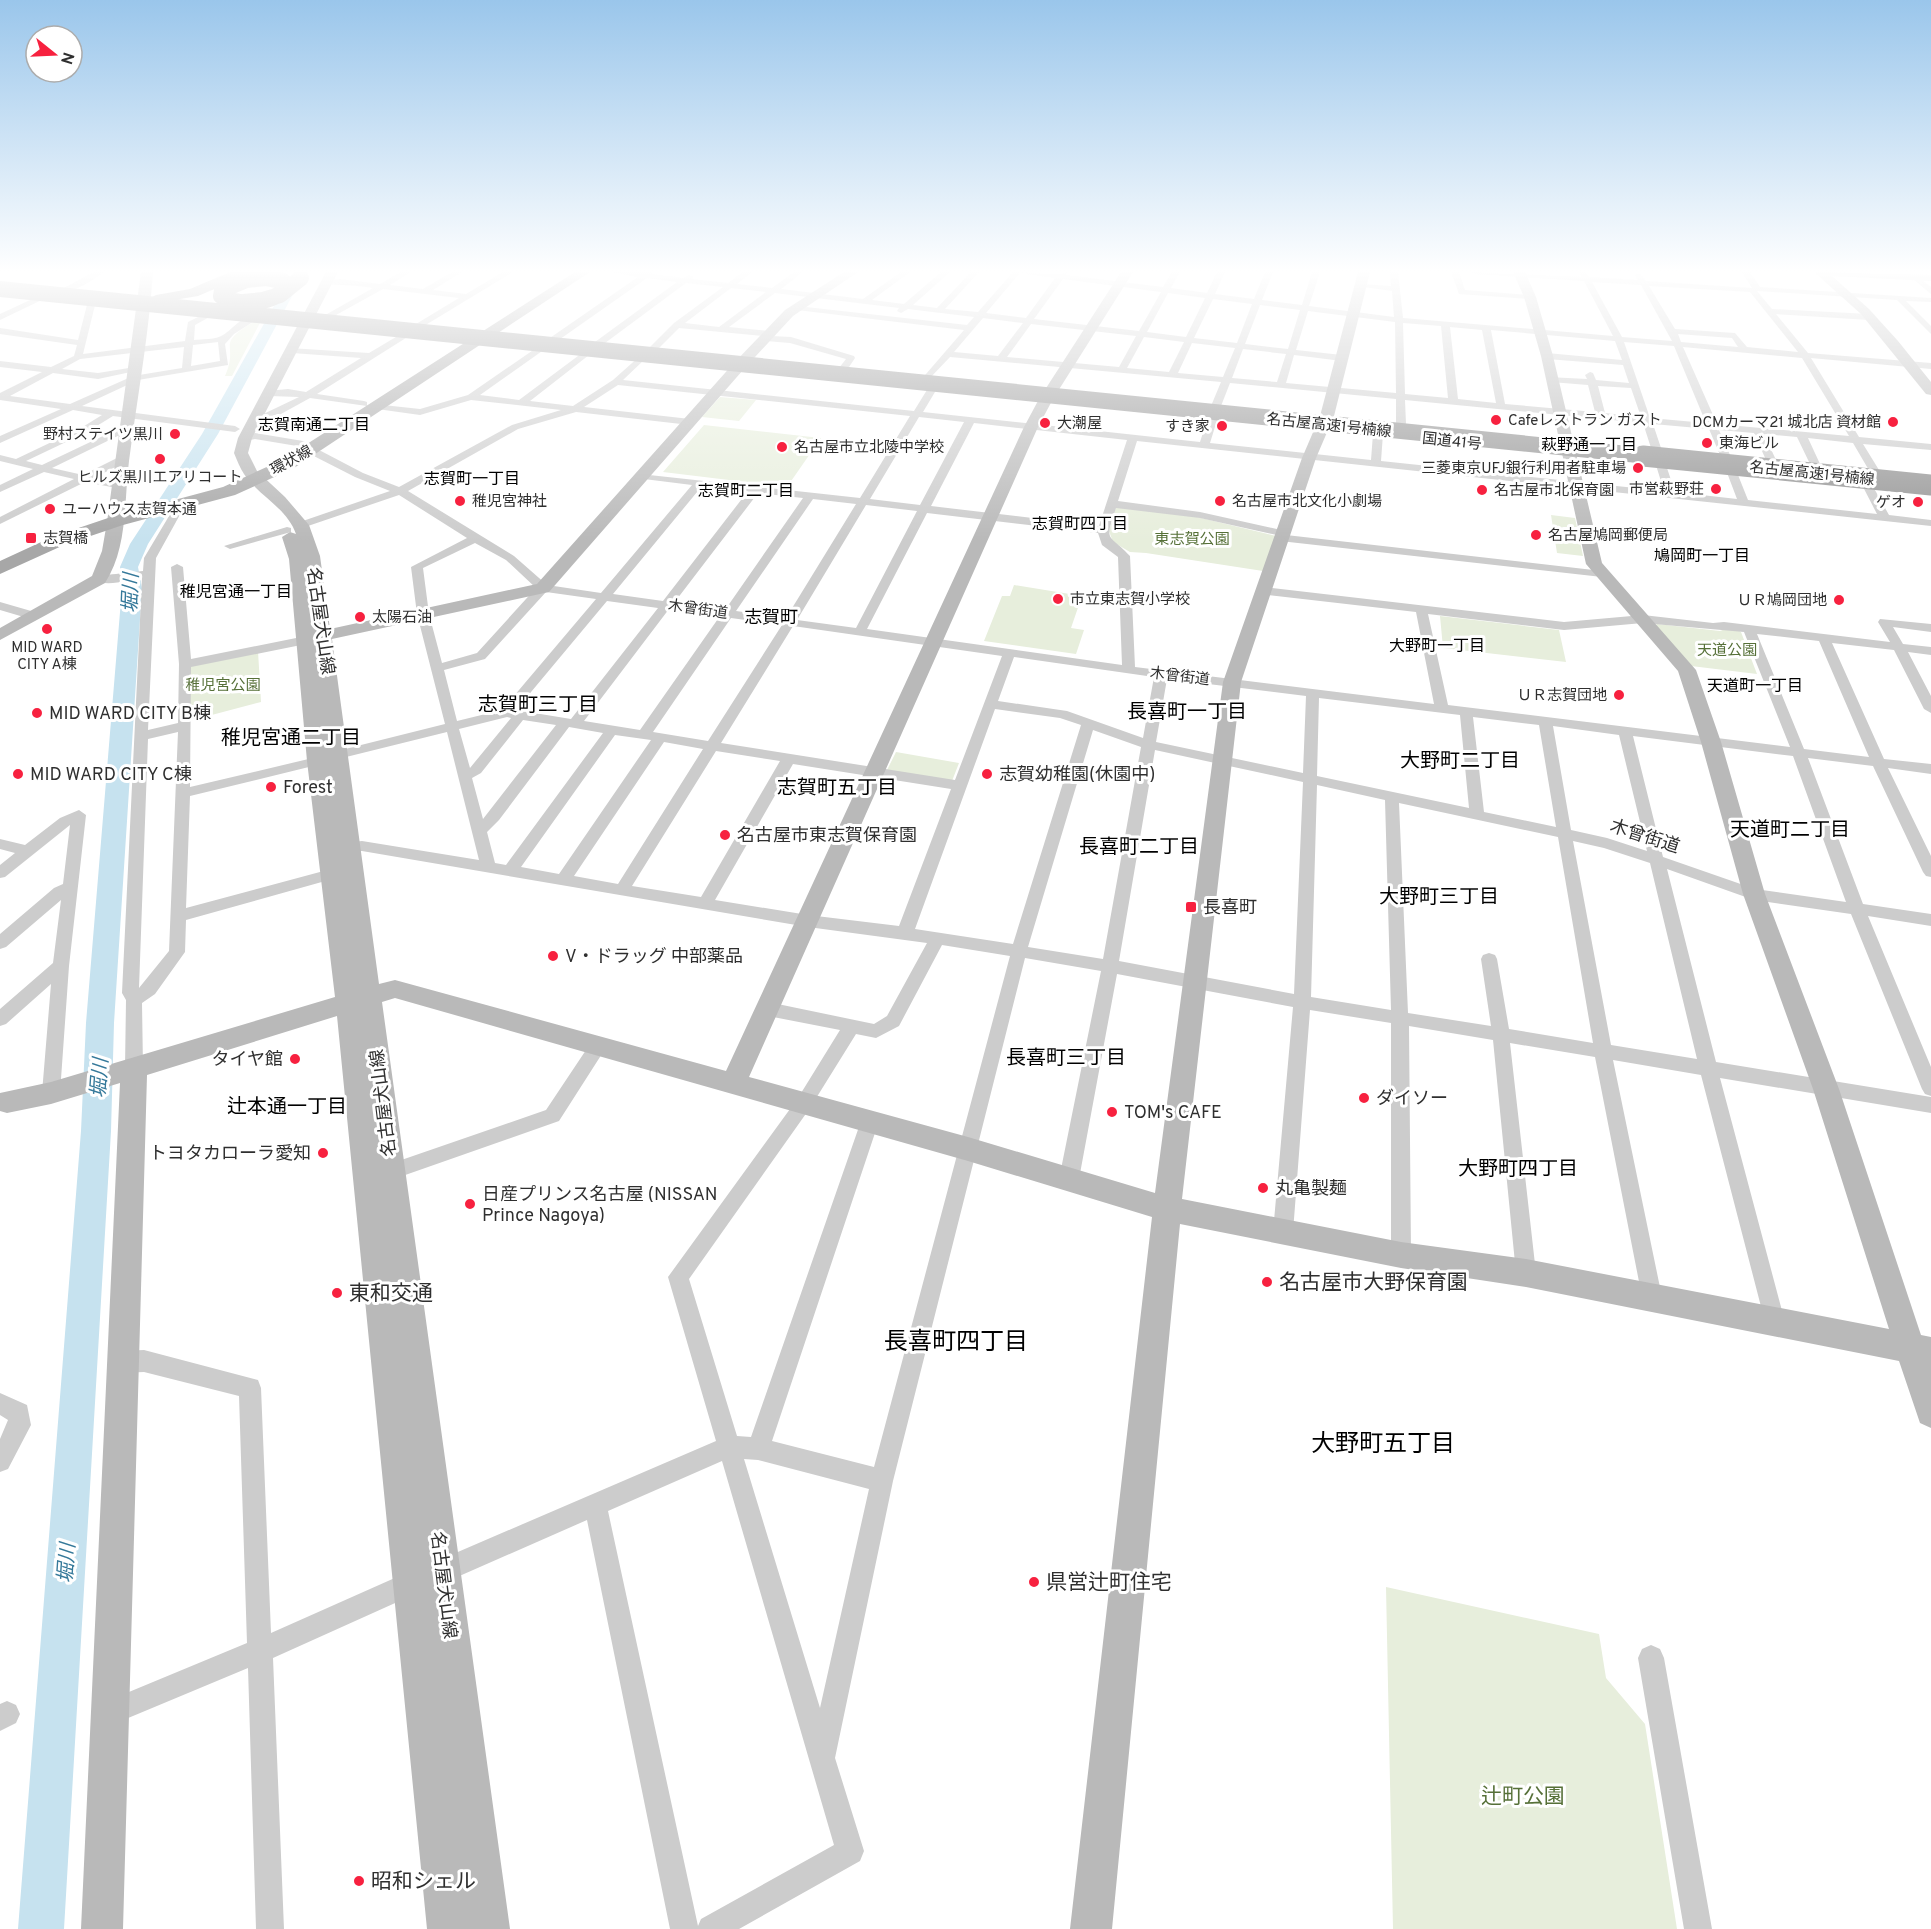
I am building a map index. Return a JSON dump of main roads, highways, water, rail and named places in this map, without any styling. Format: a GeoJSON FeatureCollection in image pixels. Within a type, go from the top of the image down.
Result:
{"type":"FeatureCollection","features":[{"type":"Feature","properties":{"kind":"highway","name":"名古屋高速1号楠線"},"geometry":{"type":"LineString","coordinates":[[720,362],[1931,485]]}},
{"type":"Feature","properties":{"kind":"highway","name":"名古屋高速1号楠線"},"geometry":{"type":"LineString","coordinates":[[732,362],[1931,478]]}},
{"type":"Feature","properties":{"kind":"highway","name":"国道41号"},"geometry":{"type":"LineString","coordinates":[[733,362],[1324,422],[1401,424],[1568,447]]}},
{"type":"Feature","properties":{"kind":"highway","name":"国道41号"},"geometry":{"type":"LineString","coordinates":[[742,363],[844,368],[931,382]]}},
{"type":"Feature","properties":{"kind":"highway","name":"国道41号"},"geometry":{"type":"LineString","coordinates":[[1324,422],[1377,434],[1568,447],[1870,477],[1931,478]]}},
{"type":"Feature","properties":{"kind":"highway","name":"国道41号"},"geometry":{"type":"LineString","coordinates":[[1728,462],[1771,460],[1815,464],[1931,490]]}},
{"type":"Feature","properties":{"kind":"main road","name":"環状線"},"geometry":{"type":"LineString","coordinates":[[0,556],[51,534],[148,508],[176,503],[248,478],[306,447],[443,362]]}},
{"type":"Feature","properties":{"kind":"main road","name":"環状線"},"geometry":{"type":"LineString","coordinates":[[0,567],[116,516]]}},
{"type":"Feature","properties":{"kind":"waterway","name":"堀川"},"geometry":{"type":"LineString","coordinates":[[41,1929],[96,1131],[100,1023],[132,588],[129,567],[139,544],[210,434],[250,362]]}},
{"type":"Feature","properties":{"kind":"place","name":"Cafeレストラン ガスト"},"geometry":{"type":"Point","coordinates":[1496,420]}},
{"type":"Feature","properties":{"kind":"place","name":"DCMカーマ21 城北店 資材館"},"geometry":{"type":"Point","coordinates":[1893,422]}},
{"type":"Feature","properties":{"kind":"place","name":"大潮屋"},"geometry":{"type":"Point","coordinates":[1045,423]}},
{"type":"Feature","properties":{"kind":"place","name":"すき家"},"geometry":{"type":"Point","coordinates":[1222,426]}},
{"type":"Feature","properties":{"kind":"place","name":"野村ステイツ黒川"},"geometry":{"type":"Point","coordinates":[175,434]}},
{"type":"Feature","properties":{"kind":"place","name":"東海ビル"},"geometry":{"type":"Point","coordinates":[1707,443]}},
{"type":"Feature","properties":{"kind":"place","name":"名古屋市立北陵中学校"},"geometry":{"type":"Point","coordinates":[782,447]}},
{"type":"Feature","properties":{"kind":"place","name":"ヒルズ黒川エアリコート"},"geometry":{"type":"Point","coordinates":[160,459]}},
{"type":"Feature","properties":{"kind":"place","name":"三菱東京UFJ銀行利用者駐車場"},"geometry":{"type":"Point","coordinates":[1638,468]}},
{"type":"Feature","properties":{"kind":"place","name":"市営萩野荘"},"geometry":{"type":"Point","coordinates":[1716,489]}},
{"type":"Feature","properties":{"kind":"place","name":"名古屋市北保育園"},"geometry":{"type":"Point","coordinates":[1482,490]}},
{"type":"Feature","properties":{"kind":"place","name":"稚児宮神社"},"geometry":{"type":"Point","coordinates":[460,501]}},
{"type":"Feature","properties":{"kind":"place","name":"名古屋市北文化小劇場"},"geometry":{"type":"Point","coordinates":[1220,501]}},
{"type":"Feature","properties":{"kind":"place","name":"ゲオ"},"geometry":{"type":"Point","coordinates":[1918,502]}},
{"type":"Feature","properties":{"kind":"place","name":"ユーハウス志賀本通"},"geometry":{"type":"Point","coordinates":[50,509]}},
{"type":"Feature","properties":{"kind":"place","name":"名古屋鳩岡郵便局"},"geometry":{"type":"Point","coordinates":[1536,535]}},
{"type":"Feature","properties":{"kind":"place","name":"志賀橋"},"geometry":{"type":"Point","coordinates":[31,538]}},
{"type":"Feature","properties":{"kind":"place","name":"市立東志賀小学校"},"geometry":{"type":"Point","coordinates":[1058,599]}},
{"type":"Feature","properties":{"kind":"place","name":"ＵＲ鳩岡団地"},"geometry":{"type":"Point","coordinates":[1839,600]}},
{"type":"Feature","properties":{"kind":"place","name":"太陽石油"},"geometry":{"type":"Point","coordinates":[360,617]}},
{"type":"Feature","properties":{"kind":"place","name":"MID WARD CITY A棟"},"geometry":{"type":"Point","coordinates":[47,629]}},
{"type":"Feature","properties":{"kind":"place","name":"ＵＲ志賀団地"},"geometry":{"type":"Point","coordinates":[1619,695]}},
{"type":"Feature","properties":{"kind":"place","name":"MID WARD CITY B棟"},"geometry":{"type":"Point","coordinates":[37,713]}},
{"type":"Feature","properties":{"kind":"place","name":"MID WARD CITY C棟"},"geometry":{"type":"Point","coordinates":[18,774]}},
{"type":"Feature","properties":{"kind":"place","name":"志賀幼稚園(休園中)"},"geometry":{"type":"Point","coordinates":[987,774]}},
{"type":"Feature","properties":{"kind":"place","name":"Forest"},"geometry":{"type":"Point","coordinates":[271,787]}},
{"type":"Feature","properties":{"kind":"place","name":"名古屋市東志賀保育園"},"geometry":{"type":"Point","coordinates":[725,835]}},
{"type":"Feature","properties":{"kind":"place","name":"長喜町"},"geometry":{"type":"Point","coordinates":[1191,907]}},
{"type":"Feature","properties":{"kind":"place","name":"V・ドラッグ 中部薬品"},"geometry":{"type":"Point","coordinates":[553,956]}},
{"type":"Feature","properties":{"kind":"place","name":"タイヤ館"},"geometry":{"type":"Point","coordinates":[295,1059]}},
{"type":"Feature","properties":{"kind":"place","name":"ダイソー"},"geometry":{"type":"Point","coordinates":[1364,1098]}},
{"type":"Feature","properties":{"kind":"place","name":"TOM's CAFE"},"geometry":{"type":"Point","coordinates":[1112,1112]}},
{"type":"Feature","properties":{"kind":"place","name":"トヨタカローラ愛知"},"geometry":{"type":"Point","coordinates":[323,1153]}},
{"type":"Feature","properties":{"kind":"place","name":"丸亀製麺"},"geometry":{"type":"Point","coordinates":[1263,1188]}},
{"type":"Feature","properties":{"kind":"place","name":"日産プリンス名古屋 (NISSAN Prince Nagoya)"},"geometry":{"type":"Point","coordinates":[470,1204]}},
{"type":"Feature","properties":{"kind":"place","name":"名古屋市大野保育園"},"geometry":{"type":"Point","coordinates":[1267,1282]}},
{"type":"Feature","properties":{"kind":"place","name":"東和交通"},"geometry":{"type":"Point","coordinates":[337,1293]}},
{"type":"Feature","properties":{"kind":"place","name":"県営辻町住宅"},"geometry":{"type":"Point","coordinates":[1034,1582]}},
{"type":"Feature","properties":{"kind":"place","name":"昭和シェル"},"geometry":{"type":"Point","coordinates":[359,1881]}},
{"type":"Feature","properties":{"kind":"district","name":"志賀南通二丁目"},"geometry":{"type":"Point","coordinates":[314,424]}},
{"type":"Feature","properties":{"kind":"district","name":"萩野通一丁目"},"geometry":{"type":"Point","coordinates":[1589,444]}},
{"type":"Feature","properties":{"kind":"district","name":"志賀町一丁目"},"geometry":{"type":"Point","coordinates":[472,478]}},
{"type":"Feature","properties":{"kind":"district","name":"志賀町二丁目"},"geometry":{"type":"Point","coordinates":[746,490]}},
{"type":"Feature","properties":{"kind":"district","name":"志賀町四丁目"},"geometry":{"type":"Point","coordinates":[1080,523]}},
{"type":"Feature","properties":{"kind":"district","name":"鳩岡町一丁目"},"geometry":{"type":"Point","coordinates":[1702,555]}},
{"type":"Feature","properties":{"kind":"district","name":"稚児宮通一丁目"},"geometry":{"type":"Point","coordinates":[236,591]}},
{"type":"Feature","properties":{"kind":"district","name":"志賀町"},"geometry":{"type":"Point","coordinates":[771,617]}},
{"type":"Feature","properties":{"kind":"district","name":"大野町一丁目"},"geometry":{"type":"Point","coordinates":[1437,645]}},
{"type":"Feature","properties":{"kind":"district","name":"天道町一丁目"},"geometry":{"type":"Point","coordinates":[1755,685]}},
{"type":"Feature","properties":{"kind":"district","name":"志賀町三丁目"},"geometry":{"type":"Point","coordinates":[538,704]}},
{"type":"Feature","properties":{"kind":"district","name":"長喜町一丁目"},"geometry":{"type":"Point","coordinates":[1187,711]}},
{"type":"Feature","properties":{"kind":"district","name":"稚児宮通二丁目"},"geometry":{"type":"Point","coordinates":[291,737]}},
{"type":"Feature","properties":{"kind":"district","name":"大野町二丁目"},"geometry":{"type":"Point","coordinates":[1460,760]}},
{"type":"Feature","properties":{"kind":"district","name":"志賀町五丁目"},"geometry":{"type":"Point","coordinates":[837,787]}},
{"type":"Feature","properties":{"kind":"district","name":"天道町二丁目"},"geometry":{"type":"Point","coordinates":[1790,829]}},
{"type":"Feature","properties":{"kind":"district","name":"長喜町二丁目"},"geometry":{"type":"Point","coordinates":[1139,846]}},
{"type":"Feature","properties":{"kind":"district","name":"大野町三丁目"},"geometry":{"type":"Point","coordinates":[1439,896]}},
{"type":"Feature","properties":{"kind":"district","name":"長喜町三丁目"},"geometry":{"type":"Point","coordinates":[1066,1057]}},
{"type":"Feature","properties":{"kind":"district","name":"辻本通一丁目"},"geometry":{"type":"Point","coordinates":[287,1106]}},
{"type":"Feature","properties":{"kind":"district","name":"大野町四丁目"},"geometry":{"type":"Point","coordinates":[1518,1168]}},
{"type":"Feature","properties":{"kind":"district","name":"長喜町四丁目"},"geometry":{"type":"Point","coordinates":[956,1341]}},
{"type":"Feature","properties":{"kind":"district","name":"大野町五丁目"},"geometry":{"type":"Point","coordinates":[1383,1443]}},
{"type":"Feature","properties":{"kind":"park label","name":"東志賀公園"},"geometry":{"type":"Point","coordinates":[1192,539]}},
{"type":"Feature","properties":{"kind":"park label","name":"天道公園"},"geometry":{"type":"Point","coordinates":[1727,650]}},
{"type":"Feature","properties":{"kind":"park label","name":"稚児宮公園"},"geometry":{"type":"Point","coordinates":[223,685]}},
{"type":"Feature","properties":{"kind":"park label","name":"辻町公園"},"geometry":{"type":"Point","coordinates":[1523,1796]}}]}
